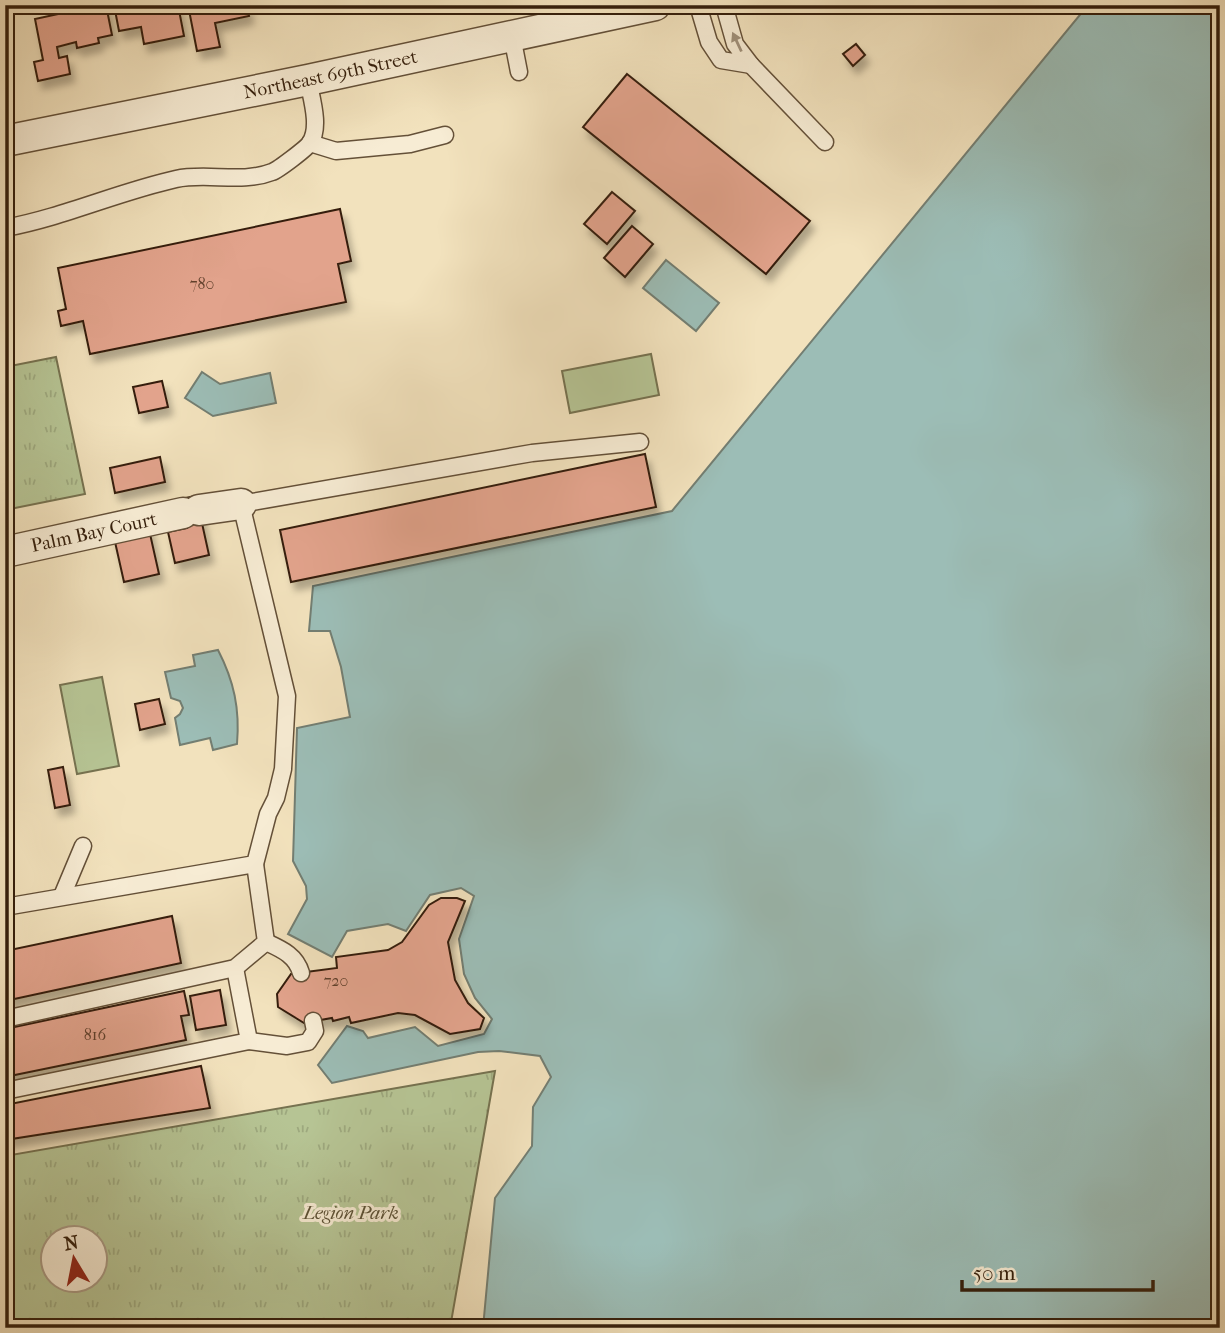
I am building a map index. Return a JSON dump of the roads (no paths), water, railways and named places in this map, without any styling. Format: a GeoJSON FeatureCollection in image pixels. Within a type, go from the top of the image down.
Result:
{"type":"FeatureCollection","features":[{"type":"Feature","properties":{"kind":"street","name":"Northeast 69th Street"},"geometry":{"type":"LineString","coordinates":[[5,141],[308,80],[655,5]]}},
{"type":"Feature","properties":{"kind":"street","name":"Palm Bay Court"},"geometry":{"type":"LineString","coordinates":[[5,552],[191,512],[241,504]]}},
{"type":"Feature","properties":{"kind":"lane"},"geometry":{"type":"LineString","coordinates":[[698,5],[709,42],[721,60],[751,65]]}},
{"type":"Feature","properties":{"kind":"lane"},"geometry":{"type":"LineString","coordinates":[[724,5],[735,43],[751,65],[825,142]]}},
{"type":"Feature","properties":{"kind":"lane"},"geometry":{"type":"LineString","coordinates":[[512,36],[519,72]]}},
{"type":"Feature","properties":{"kind":"lane"},"geometry":{"type":"LineString","coordinates":[[5,228],[42,221],[176,179],[203,175],[231,178],[273,172],[310,143],[316,118],[308,80]]}},
{"type":"Feature","properties":{"kind":"lane"},"geometry":{"type":"LineString","coordinates":[[310,143],[336,151],[410,144],[444,135]]}},
{"type":"Feature","properties":{"kind":"lane"},"geometry":{"type":"LineString","coordinates":[[266,942],[255,864],[283,769],[287,696],[241,504],[532,453],[640,442]]}},
{"type":"Feature","properties":{"kind":"lane"},"geometry":{"type":"LineString","coordinates":[[62,896],[83,846]]}},
{"type":"Feature","properties":{"kind":"lane"},"geometry":{"type":"LineString","coordinates":[[5,907],[255,864]]}},
{"type":"Feature","properties":{"kind":"lane"},"geometry":{"type":"LineString","coordinates":[[5,1019],[235,968],[266,942]]}},
{"type":"Feature","properties":{"kind":"lane"},"geometry":{"type":"LineString","coordinates":[[266,942],[286,951],[300,967],[301,973]]}},
{"type":"Feature","properties":{"kind":"lane"},"geometry":{"type":"LineString","coordinates":[[235,968],[249,1041]]}},
{"type":"Feature","properties":{"kind":"lane"},"geometry":{"type":"LineString","coordinates":[[5,1091],[249,1041],[288,1046],[309,1042],[315,1031],[313,1021]]}},
{"type":"Feature","properties":{"kind":"water"},"geometry":{"type":"Polygon","coordinates":[[[1088,5],[1220,5],[1220,1328],[483,1328],[495,1198],[532,1146],[533,1107],[551,1077],[540,1056],[499,1051],[478,1052],[332,1083],[318,1065],[347,1026],[363,1031],[368,1038],[415,1027],[438,1046],[484,1034],[492,1019],[475,998],[464,974],[459,939],[474,896],[461,888],[430,895],[406,931],[388,924],[347,931],[332,957],[288,934],[307,899],[306,886],[293,861],[297,728],[350,717],[341,667],[330,631],[309,631],[313,586],[672,511],[1088,5]]]}},
{"type":"Feature","properties":{"kind":"water"},"geometry":{"type":"Polygon","coordinates":[[[666,260],[719,303],[696,331],[643,288],[666,260]]]}},
{"type":"Feature","properties":{"kind":"water"},"geometry":{"type":"Polygon","coordinates":[[[202,372],[220,384],[270,373],[276,403],[213,416],[185,398],[202,372]]]}},
{"type":"Feature","properties":{"kind":"water"},"geometry":{"type":"Polygon","coordinates":[[[218,650],[235,696],[237,744],[213,750],[210,738],[180,745],[175,718],[183,708],[180,701],[171,698],[165,672],[195,666],[193,655],[218,650]]]}},
{"type":"Feature","properties":{"kind":"park label","name":"Legion Park"},"geometry":{"type":"Point","coordinates":[351,1213]}}]}
